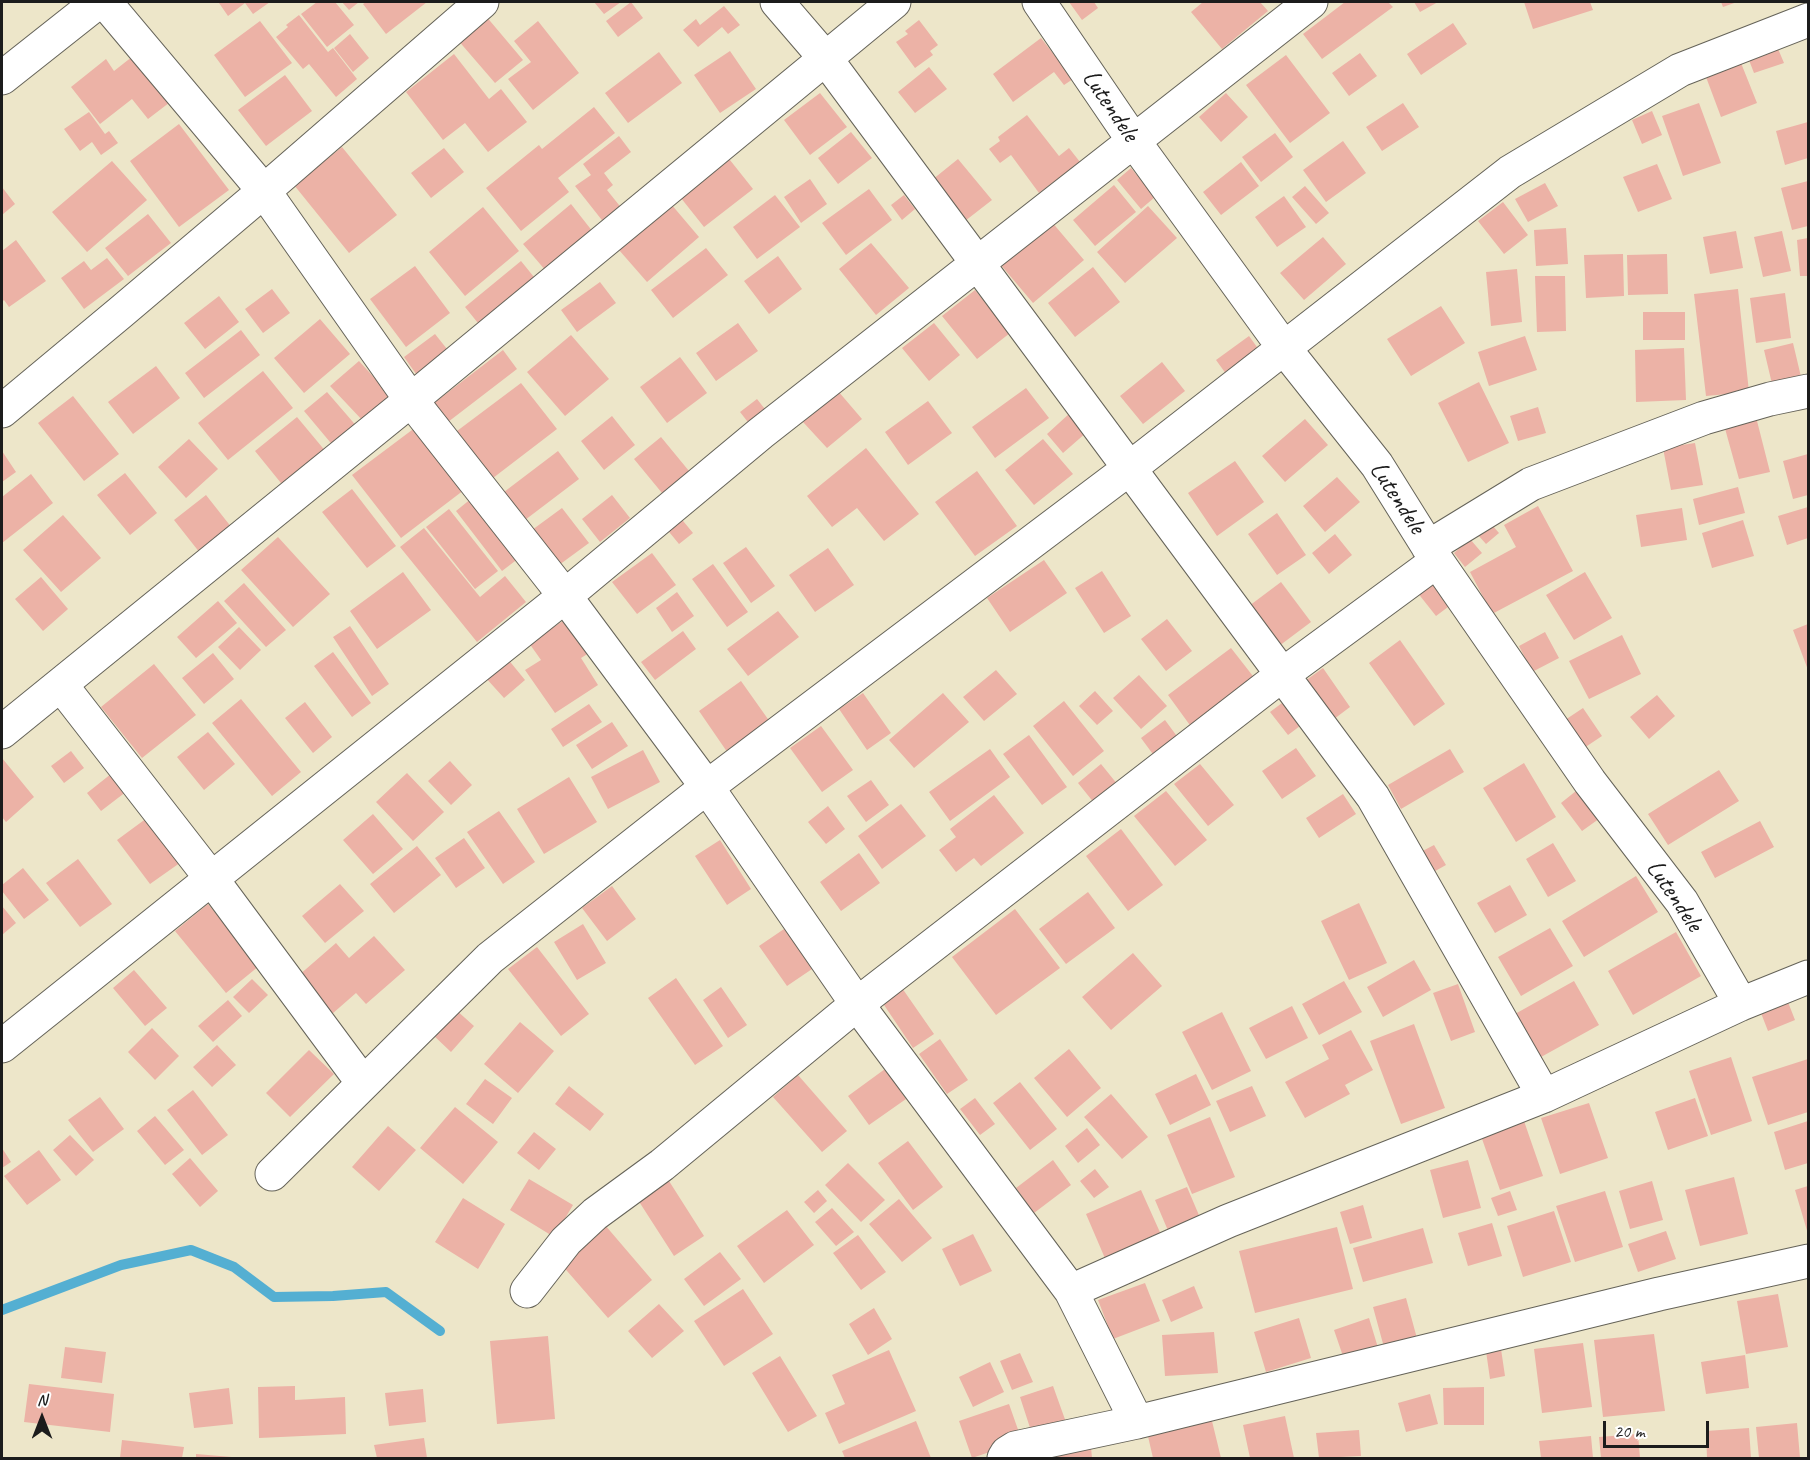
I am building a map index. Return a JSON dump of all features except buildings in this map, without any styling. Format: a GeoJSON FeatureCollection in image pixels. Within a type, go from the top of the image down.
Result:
{"type":"FeatureCollection","features":[{"type":"Feature","properties":{"kind":"street"},"geometry":{"type":"LineString","coordinates":[[2,78],[98,2]]}},
{"type":"Feature","properties":{"kind":"street"},"geometry":{"type":"LineString","coordinates":[[105,2],[264,191],[411,400],[565,596],[707,787],[857,1004],[1071,1292],[1137,1422]]}},
{"type":"Feature","properties":{"kind":"street"},"geometry":{"type":"LineString","coordinates":[[2,411],[264,191],[482,2]]}},
{"type":"Feature","properties":{"kind":"street"},"geometry":{"type":"LineString","coordinates":[[777,2],[826,59],[1373,797],[1544,1096]]}},
{"type":"Feature","properties":{"kind":"street"},"geometry":{"type":"LineString","coordinates":[[2,732],[411,400],[894,2]]}},
{"type":"Feature","properties":{"kind":"street","name":"Lutendele"},"geometry":{"type":"LineString","coordinates":[[1039,2],[1132,140],[1284,348],[1377,465],[1433,554],[1590,782],[1682,902],[1741,1004]]}},
{"type":"Feature","properties":{"kind":"street"},"geometry":{"type":"LineString","coordinates":[[2,1046],[565,596],[761,433],[1311,2]]}},
{"type":"Feature","properties":{"kind":"street"},"geometry":{"type":"LineString","coordinates":[[272,1174],[489,958],[707,787],[1130,468],[1509,172],[1680,70],[1809,20]]}},
{"type":"Feature","properties":{"kind":"street"},"geometry":{"type":"LineString","coordinates":[[527,1291],[566,1241],[595,1214],[662,1165],[857,1004],[1282,675],[1433,554],[1531,484],[1704,418],[1770,399],[1809,391]]}},
{"type":"Feature","properties":{"kind":"street"},"geometry":{"type":"LineString","coordinates":[[61,685],[211,878],[363,1083]]}},
{"type":"Feature","properties":{"kind":"street"},"geometry":{"type":"LineString","coordinates":[[1071,1292],[1228,1221],[1544,1096],[1741,1004],[1809,977]]}},
{"type":"Feature","properties":{"kind":"street"},"geometry":{"type":"LineString","coordinates":[[1004,1458],[1015,1448],[1137,1422],[1635,1299],[1809,1261]]}},
{"type":"Feature","properties":{"kind":"waterway"},"geometry":{"type":"LineString","coordinates":[[2,1310],[121,1265],[191,1250],[234,1267],[274,1297],[386,1292],[440,1331]]}}]}
